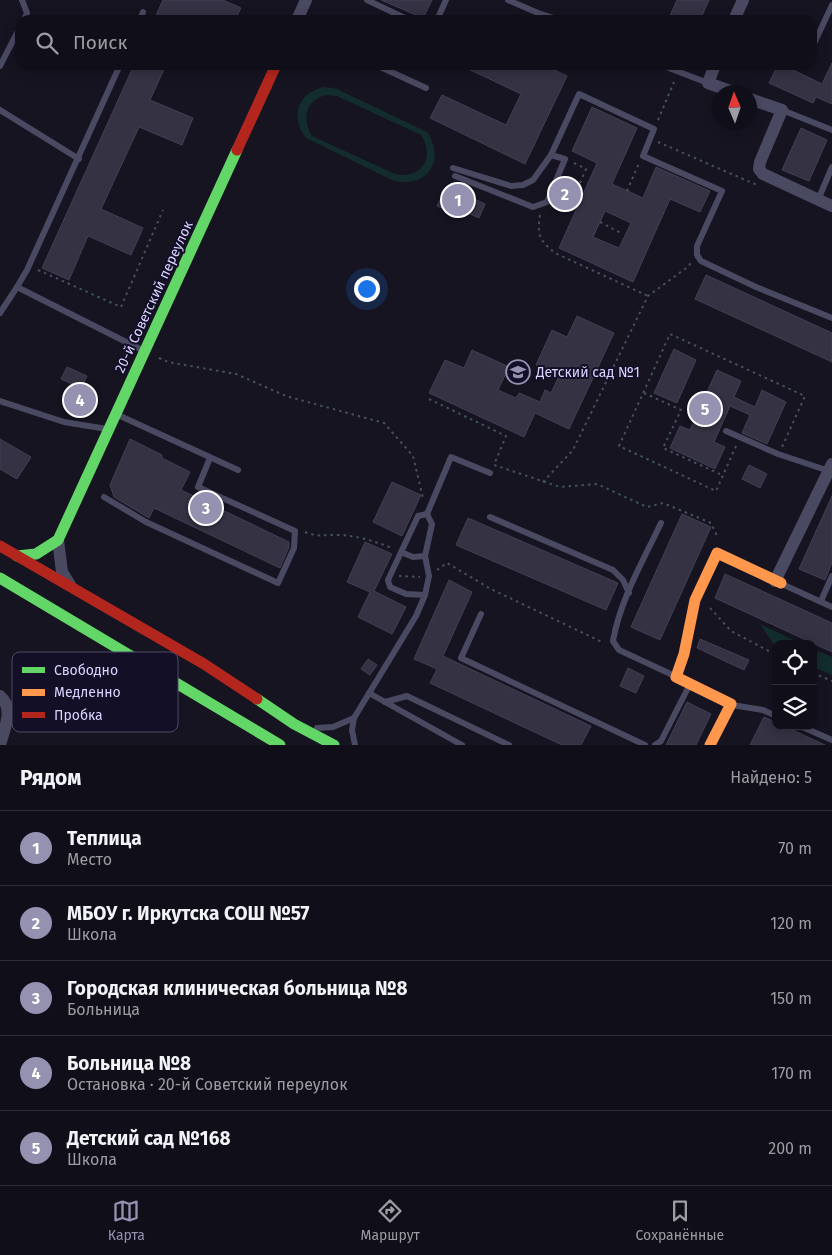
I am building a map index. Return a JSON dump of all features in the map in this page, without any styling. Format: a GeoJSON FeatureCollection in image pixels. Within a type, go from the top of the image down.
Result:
{"type":"FeatureCollection","features":[{"type":"Feature","properties":{"kind":"street"},"geometry":{"type":"LineString","coordinates":[[299,15],[306,0]]}},
{"type":"Feature","properties":{"kind":"street"},"geometry":{"type":"LineString","coordinates":[[736,15],[744,0]]}},
{"type":"Feature","properties":{"kind":"street","name":"20-й Советский переулок"},"geometry":{"type":"LineString","coordinates":[[58,540],[274,70]]}},
{"type":"Feature","properties":{"kind":"street"},"geometry":{"type":"LineString","coordinates":[[713,70],[708,83],[714,85]]}},
{"type":"Feature","properties":{"kind":"street"},"geometry":{"type":"LineString","coordinates":[[757,101],[782,110],[760,162],[759,169],[762,174],[832,206]]}},
{"type":"Feature","properties":{"kind":"street"},"geometry":{"type":"LineString","coordinates":[[710,745],[731,704],[676,677],[684,654],[696,600],[717,553],[778,582],[831,467]]}},
{"type":"Feature","properties":{"kind":"street"},"geometry":{"type":"LineString","coordinates":[[17,556],[36,554],[58,540],[62,572],[71,587]]}},
{"type":"Feature","properties":{"kind":"street"},"geometry":{"type":"LineString","coordinates":[[0,546],[204,664],[294,724],[334,745]]}},
{"type":"Feature","properties":{"kind":"street"},"geometry":{"type":"LineString","coordinates":[[0,578],[124,652]]}},
{"type":"Feature","properties":{"kind":"street"},"geometry":{"type":"LineString","coordinates":[[178,684],[280,745]]}},
{"type":"Feature","properties":{"kind":"street"},"geometry":{"type":"LineString","coordinates":[[0,696],[8,708],[8,716],[0,745]]}},
{"type":"Feature","properties":{"kind":"lane"},"geometry":{"type":"LineString","coordinates":[[22,0],[26,15]]}},
{"type":"Feature","properties":{"kind":"lane"},"geometry":{"type":"LineString","coordinates":[[367,0],[398,15]]}},
{"type":"Feature","properties":{"kind":"lane"},"geometry":{"type":"LineString","coordinates":[[439,15],[446,0]]}},
{"type":"Feature","properties":{"kind":"lane"},"geometry":{"type":"LineString","coordinates":[[508,0],[544,15]]}},
{"type":"Feature","properties":{"kind":"lane"},"geometry":{"type":"LineString","coordinates":[[817,37],[832,5]]}},
{"type":"Feature","properties":{"kind":"lane"},"geometry":{"type":"LineString","coordinates":[[0,66],[15,37]]}},
{"type":"Feature","properties":{"kind":"lane"},"geometry":{"type":"LineString","coordinates":[[0,313],[27,270],[118,70]]}},
{"type":"Feature","properties":{"kind":"lane"},"geometry":{"type":"LineString","coordinates":[[387,70],[426,88]]}},
{"type":"Feature","properties":{"kind":"lane"},"geometry":{"type":"LineString","coordinates":[[675,70],[708,83]]}},
{"type":"Feature","properties":{"kind":"lane"},"geometry":{"type":"LineString","coordinates":[[453,168],[511,186],[524,185],[533,180],[551,155],[579,94],[654,130],[643,156],[722,191],[697,246],[697,255],[701,261],[756,287],[832,318]]}},
{"type":"Feature","properties":{"kind":"lane"},"geometry":{"type":"LineString","coordinates":[[0,110],[78,159]]}},
{"type":"Feature","properties":{"kind":"lane"},"geometry":{"type":"LineString","coordinates":[[782,110],[832,130]]}},
{"type":"Feature","properties":{"kind":"lane"},"geometry":{"type":"LineString","coordinates":[[455,176],[533,207],[547,202],[565,160],[551,155]]}},
{"type":"Feature","properties":{"kind":"lane"},"geometry":{"type":"LineString","coordinates":[[818,200],[832,167]]}},
{"type":"Feature","properties":{"kind":"lane"},"geometry":{"type":"LineString","coordinates":[[17,287],[145,352]]}},
{"type":"Feature","properties":{"kind":"lane"},"geometry":{"type":"LineString","coordinates":[[0,401],[64,422],[110,429]]}},
{"type":"Feature","properties":{"kind":"lane"},"geometry":{"type":"LineString","coordinates":[[117,414],[238,470]]}},
{"type":"Feature","properties":{"kind":"lane"},"geometry":{"type":"LineString","coordinates":[[726,431],[778,454],[831,467]]}},
{"type":"Feature","properties":{"kind":"lane"},"geometry":{"type":"LineString","coordinates":[[355,745],[352,730],[354,718],[416,616],[424,595],[429,576],[424,556],[432,524],[427,514],[451,457],[490,473]]}},
{"type":"Feature","properties":{"kind":"lane"},"geometry":{"type":"LineString","coordinates":[[104,497],[146,522],[278,583],[294,548],[295,531],[198,487],[210,458]]}},
{"type":"Feature","properties":{"kind":"lane"},"geometry":{"type":"LineString","coordinates":[[424,595],[406,594],[390,587],[388,580],[418,516],[427,514]]}},
{"type":"Feature","properties":{"kind":"lane"},"geometry":{"type":"LineString","coordinates":[[490,518],[613,570],[623,580],[628,593]]}},
{"type":"Feature","properties":{"kind":"lane"},"geometry":{"type":"LineString","coordinates":[[661,523],[628,593],[616,624],[613,641],[620,650],[676,677]]}},
{"type":"Feature","properties":{"kind":"lane"},"geometry":{"type":"LineString","coordinates":[[402,552],[413,557],[424,556]]}},
{"type":"Feature","properties":{"kind":"lane"},"geometry":{"type":"LineString","coordinates":[[821,602],[832,576]]}},
{"type":"Feature","properties":{"kind":"lane"},"geometry":{"type":"LineString","coordinates":[[778,582],[832,607]]}},
{"type":"Feature","properties":{"kind":"lane"},"geometry":{"type":"LineString","coordinates":[[480,614],[461,658],[645,745]]}},
{"type":"Feature","properties":{"kind":"lane"},"geometry":{"type":"LineString","coordinates":[[655,745],[661,741],[689,684]]}},
{"type":"Feature","properties":{"kind":"lane"},"geometry":{"type":"LineString","coordinates":[[369,693],[462,745]]}},
{"type":"Feature","properties":{"kind":"lane"},"geometry":{"type":"LineString","coordinates":[[385,702],[407,696],[509,745]]}},
{"type":"Feature","properties":{"kind":"lane"},"geometry":{"type":"LineString","coordinates":[[731,704],[763,710],[772,714]]}},
{"type":"Feature","properties":{"kind":"lane"},"geometry":{"type":"LineString","coordinates":[[294,724],[311,728],[333,727],[354,718]]}},
{"type":"Feature","properties":{"kind":"lane"},"geometry":{"type":"LineString","coordinates":[[809,730],[832,740]]}},
{"type":"Feature","properties":{"kind":"path"},"geometry":{"type":"LineString","coordinates":[[654,130],[674,82]]}},
{"type":"Feature","properties":{"kind":"path"},"geometry":{"type":"LineString","coordinates":[[650,138],[764,188]]}},
{"type":"Feature","properties":{"kind":"path"},"geometry":{"type":"LineString","coordinates":[[627,191],[643,156]]}},
{"type":"Feature","properties":{"kind":"path"},"geometry":{"type":"LineString","coordinates":[[565,160],[586,168],[569,208],[576,211]]}},
{"type":"Feature","properties":{"kind":"path"},"geometry":{"type":"LineString","coordinates":[[547,202],[540,215],[538,231],[543,243],[555,253],[648,296]]}},
{"type":"Feature","properties":{"kind":"path"},"geometry":{"type":"LineString","coordinates":[[36,269],[120,307],[163,210]]}},
{"type":"Feature","properties":{"kind":"path"},"geometry":{"type":"LineString","coordinates":[[600,222],[621,233]]}},
{"type":"Feature","properties":{"kind":"path"},"geometry":{"type":"LineString","coordinates":[[544,482],[573,450],[648,296],[689,266],[697,246]]}},
{"type":"Feature","properties":{"kind":"path"},"geometry":{"type":"LineString","coordinates":[[740,437],[716,491],[619,446],[670,334],[805,396],[778,454]]}},
{"type":"Feature","properties":{"kind":"path"},"geometry":{"type":"LineString","coordinates":[[145,352],[168,362],[236,374],[286,396],[384,423],[413,456],[427,514]]}},
{"type":"Feature","properties":{"kind":"path"},"geometry":{"type":"LineString","coordinates":[[644,393],[680,410],[663,448],[723,475]]}},
{"type":"Feature","properties":{"kind":"path"},"geometry":{"type":"LineString","coordinates":[[428,399],[506,436],[494,465],[560,487],[597,484],[647,507],[663,504],[712,523],[723,556]]}},
{"type":"Feature","properties":{"kind":"path"},"geometry":{"type":"LineString","coordinates":[[295,531],[302,531],[316,537],[338,535],[366,538],[402,552]]}},
{"type":"Feature","properties":{"kind":"path"},"geometry":{"type":"LineString","coordinates":[[391,574],[397,576],[429,576],[447,563],[491,589],[620,650]]}},
{"type":"Feature","properties":{"kind":"path"},"geometry":{"type":"LineString","coordinates":[[706,604],[731,631],[772,653]]}},
{"type":"Feature","properties":{"kind":"path"},"geometry":{"type":"LineString","coordinates":[[817,674],[832,681]]}},
{"type":"Feature","properties":{"kind":"green space"},"geometry":{"type":"Polygon","coordinates":[[[324,87],[337,89],[427,132],[435,153],[434,162],[430,170],[416,180],[406,182],[394,181],[306,138],[298,122],[299,107],[302,100],[315,90],[324,87]],[[327,95],[320,97],[310,105],[306,117],[312,136],[395,174],[412,174],[419,170],[426,159],[427,152],[421,135],[337,96],[327,95]]]}},
{"type":"Feature","properties":{"kind":"green space"},"geometry":{"type":"Polygon","coordinates":[[[760,624],[794,640],[772,640],[772,642],[760,624]]]}},
{"type":"Feature","properties":{"kind":"green space"},"geometry":{"type":"Polygon","coordinates":[[[817,651],[832,657],[832,675],[817,669],[817,651]]]}},
{"type":"Feature","properties":{"kind":"building"},"geometry":{"type":"Polygon","coordinates":[[[163,0],[223,0],[241,8],[238,15],[156,15],[163,0]]]}},
{"type":"Feature","properties":{"kind":"building"},"geometry":{"type":"Polygon","coordinates":[[[381,0],[432,0],[424,15],[416,15],[381,0]]]}},
{"type":"Feature","properties":{"kind":"building"},"geometry":{"type":"Polygon","coordinates":[[[677,0],[709,0],[702,15],[670,15],[677,0]]]}},
{"type":"Feature","properties":{"kind":"building"},"geometry":{"type":"Polygon","coordinates":[[[832,63],[832,104],[816,97],[813,103],[769,83],[776,70],[793,70],[822,84],[832,63]]]}},
{"type":"Feature","properties":{"kind":"building"},"geometry":{"type":"Polygon","coordinates":[[[132,70],[164,70],[150,100],[193,118],[182,145],[139,127],[101,209],[143,228],[131,255],[88,236],[69,280],[42,268],[132,70]]]}},
{"type":"Feature","properties":{"kind":"building"},"geometry":{"type":"Polygon","coordinates":[[[471,70],[554,70],[567,76],[525,164],[430,118],[442,95],[506,125],[521,94],[471,70]]]}},
{"type":"Feature","properties":{"kind":"building"},"geometry":{"type":"Polygon","coordinates":[[[592,107],[637,128],[612,184],[643,198],[656,167],[710,191],[700,212],[670,199],[633,282],[559,248],[597,163],[572,151],[592,107]],[[605,211],[593,237],[619,248],[631,223],[605,211]]]}},
{"type":"Feature","properties":{"kind":"building"},"geometry":{"type":"Polygon","coordinates":[[[801,128],[827,140],[809,181],[782,170],[801,128]]]}},
{"type":"Feature","properties":{"kind":"building"},"geometry":{"type":"Polygon","coordinates":[[[445,189],[458,194],[460,190],[485,204],[479,218],[461,210],[458,215],[437,206],[445,189]]]}},
{"type":"Feature","properties":{"kind":"building"},"geometry":{"type":"Polygon","coordinates":[[[706,275],[832,333],[832,362],[695,299],[706,275]]]}},
{"type":"Feature","properties":{"kind":"building"},"geometry":{"type":"Polygon","coordinates":[[[577,316],[614,333],[569,429],[535,413],[524,437],[429,393],[445,360],[464,368],[472,350],[509,367],[498,390],[516,398],[519,393],[540,402],[545,390],[551,393],[559,376],[536,365],[552,330],[567,337],[577,316]]]}},
{"type":"Feature","properties":{"kind":"building"},"geometry":{"type":"Polygon","coordinates":[[[674,349],[696,360],[677,403],[654,393],[674,349]]]}},
{"type":"Feature","properties":{"kind":"building"},"geometry":{"type":"Polygon","coordinates":[[[67,367],[87,376],[81,388],[61,379],[67,367]]]}},
{"type":"Feature","properties":{"kind":"building"},"geometry":{"type":"Polygon","coordinates":[[[717,370],[741,381],[734,397],[755,407],[762,390],[786,402],[767,444],[742,433],[750,415],[730,406],[714,442],[725,447],[715,469],[670,448],[680,426],[690,430],[717,370]]]}},
{"type":"Feature","properties":{"kind":"building"},"geometry":{"type":"Polygon","coordinates":[[[0,439],[31,457],[17,479],[0,469],[0,439]]]}},
{"type":"Feature","properties":{"kind":"building"},"geometry":{"type":"Polygon","coordinates":[[[130,439],[190,472],[181,490],[289,542],[289,547],[280,568],[154,508],[149,518],[114,497],[110,485],[130,439]]]}},
{"type":"Feature","properties":{"kind":"building"},"geometry":{"type":"Polygon","coordinates":[[[749,465],[767,474],[760,488],[742,479],[749,465]]]}},
{"type":"Feature","properties":{"kind":"building"},"geometry":{"type":"Polygon","coordinates":[[[392,482],[421,495],[402,536],[373,522],[392,482]]]}},
{"type":"Feature","properties":{"kind":"building"},"geometry":{"type":"Polygon","coordinates":[[[832,496],[832,563],[825,580],[799,569],[832,496]]]}},
{"type":"Feature","properties":{"kind":"building"},"geometry":{"type":"Polygon","coordinates":[[[682,514],[711,527],[660,640],[631,627],[682,514]]]}},
{"type":"Feature","properties":{"kind":"building"},"geometry":{"type":"Polygon","coordinates":[[[468,518],[618,583],[606,610],[456,545],[468,518]]]}},
{"type":"Feature","properties":{"kind":"building"},"geometry":{"type":"Polygon","coordinates":[[[365,542],[392,554],[374,591],[406,607],[392,634],[358,617],[370,592],[347,582],[365,542]]]}},
{"type":"Feature","properties":{"kind":"building"},"geometry":{"type":"Polygon","coordinates":[[[725,574],[832,623],[832,652],[817,645],[817,640],[806,640],[715,598],[725,574]]]}},
{"type":"Feature","properties":{"kind":"building"},"geometry":{"type":"Polygon","coordinates":[[[449,580],[472,592],[443,656],[591,726],[581,745],[562,745],[430,683],[437,669],[414,659],[449,580]]]}},
{"type":"Feature","properties":{"kind":"building"},"geometry":{"type":"Polygon","coordinates":[[[700,639],[749,660],[744,670],[697,648],[700,639]]]}},
{"type":"Feature","properties":{"kind":"building"},"geometry":{"type":"Polygon","coordinates":[[[368,659],[377,665],[370,675],[361,669],[368,659]]]}},
{"type":"Feature","properties":{"kind":"building"},"geometry":{"type":"Polygon","coordinates":[[[628,668],[644,676],[636,693],[620,686],[628,668]]]}},
{"type":"Feature","properties":{"kind":"building"},"geometry":{"type":"Polygon","coordinates":[[[687,702],[711,714],[696,745],[666,745],[687,702]]]}},
{"type":"Feature","properties":{"kind":"building"},"geometry":{"type":"Polygon","coordinates":[[[764,717],[772,720],[772,730],[793,730],[825,745],[750,745],[764,717]]]}},
{"type":"Feature","properties":{"kind":"traffic: fast"},"geometry":{"type":"LineString","coordinates":[[17,556],[36,554],[58,540],[237,150]]}},
{"type":"Feature","properties":{"kind":"traffic: fast"},"geometry":{"type":"LineString","coordinates":[[0,578],[124,652]]}},
{"type":"Feature","properties":{"kind":"traffic: fast"},"geometry":{"type":"LineString","coordinates":[[178,684],[280,745]]}},
{"type":"Feature","properties":{"kind":"traffic: fast"},"geometry":{"type":"LineString","coordinates":[[257,699],[294,724],[334,745]]}},
{"type":"Feature","properties":{"kind":"traffic: slow"},"geometry":{"type":"LineString","coordinates":[[710,745],[731,704],[676,677],[684,654],[695,600],[717,553],[781,583]]}},
{"type":"Feature","properties":{"kind":"traffic: jam"},"geometry":{"type":"LineString","coordinates":[[237,150],[274,70]]}},
{"type":"Feature","properties":{"kind":"traffic: jam"},"geometry":{"type":"LineString","coordinates":[[0,546],[204,664],[257,699]]}},
{"type":"Feature","properties":{"kind":"place","name":"МБОУ г. Иркутска СОШ №57"},"geometry":{"type":"Point","coordinates":[565,194]}},
{"type":"Feature","properties":{"kind":"place","name":"Теплица"},"geometry":{"type":"Point","coordinates":[458,200]}},
{"type":"Feature","properties":{"kind":"place","name":"Детский сад №1"},"geometry":{"type":"Point","coordinates":[518,372]}},
{"type":"Feature","properties":{"kind":"place","name":"Больница №8"},"geometry":{"type":"Point","coordinates":[80,400]}},
{"type":"Feature","properties":{"kind":"place","name":"Детский сад №168"},"geometry":{"type":"Point","coordinates":[705,409]}},
{"type":"Feature","properties":{"kind":"place","name":"Городская клиническая больница №8"},"geometry":{"type":"Point","coordinates":[206,508]}}]}
